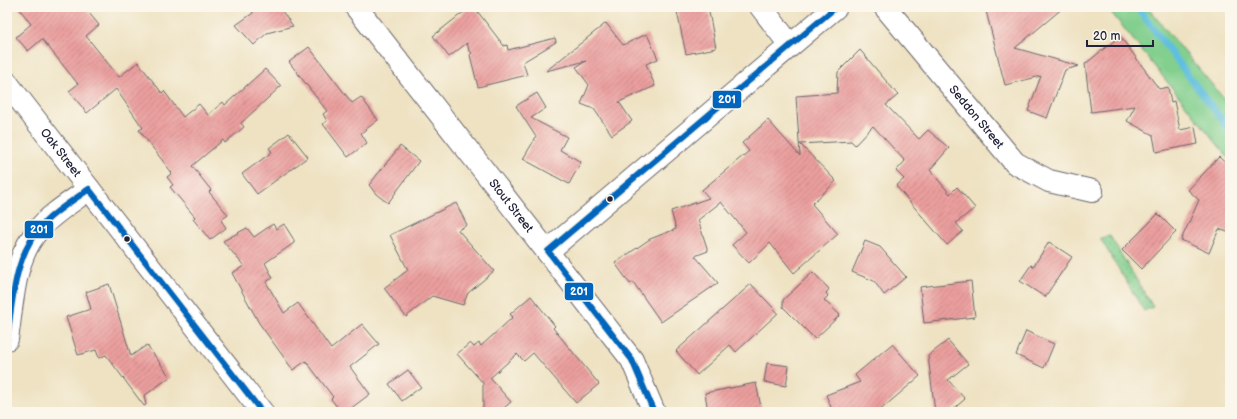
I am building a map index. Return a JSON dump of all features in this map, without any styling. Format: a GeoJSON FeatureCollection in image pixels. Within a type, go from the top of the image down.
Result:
{"type":"FeatureCollection","features":[{"type":"Feature","properties":{"kind":"street","name":"Stout Street"},"geometry":{"type":"LineString","coordinates":[[356,7],[632,360],[654,412]]}},
{"type":"Feature","properties":{"kind":"street"},"geometry":{"type":"LineString","coordinates":[[761,7],[790,45]]}},
{"type":"Feature","properties":{"kind":"street"},"geometry":{"type":"LineString","coordinates":[[548,251],[836,7]]}},
{"type":"Feature","properties":{"kind":"street","name":"Seddon Street"},"geometry":{"type":"LineString","coordinates":[[886,7],[1015,163],[1049,181],[1092,191]]}},
{"type":"Feature","properties":{"kind":"street","name":"Oak Street"},"geometry":{"type":"LineString","coordinates":[[7,84],[262,412]]}},
{"type":"Feature","properties":{"kind":"street"},"geometry":{"type":"LineString","coordinates":[[7,339],[18,273],[26,246],[39,228],[89,189]]}},
{"type":"Feature","properties":{"kind":"green space"},"geometry":{"type":"Polygon","coordinates":[[[1111,7],[1147,7],[1230,106],[1230,160],[1110,11],[1111,7]]]}},
{"type":"Feature","properties":{"kind":"green space"},"geometry":{"type":"Polygon","coordinates":[[[1110,236],[1153,307],[1144,311],[1100,238],[1110,236]]]}},
{"type":"Feature","properties":{"kind":"building"},"geometry":{"type":"Polygon","coordinates":[[[18,7],[84,7],[99,25],[86,36],[119,77],[138,62],[162,93],[164,91],[183,117],[199,104],[208,115],[223,102],[225,105],[265,69],[281,86],[241,123],[244,127],[225,143],[223,140],[192,166],[211,190],[209,192],[228,215],[221,220],[226,228],[210,240],[193,219],[195,217],[170,187],[173,185],[167,177],[172,173],[139,130],[143,128],[116,89],[87,113],[69,91],[78,84],[42,39],[28,51],[16,37],[31,24],[18,7]]]}},
{"type":"Feature","properties":{"kind":"building"},"geometry":{"type":"Polygon","coordinates":[[[252,7],[279,7],[293,26],[267,33],[254,45],[236,25],[253,13],[252,7]]]}},
{"type":"Feature","properties":{"kind":"building"},"geometry":{"type":"Polygon","coordinates":[[[470,7],[474,7],[504,46],[507,45],[508,50],[555,38],[556,42],[523,62],[527,75],[478,87],[470,55],[472,53],[469,50],[467,43],[449,57],[433,36],[470,7]]]}},
{"type":"Feature","properties":{"kind":"building"},"geometry":{"type":"Polygon","coordinates":[[[676,7],[708,7],[716,48],[686,54],[676,7]]]}},
{"type":"Feature","properties":{"kind":"building"},"geometry":{"type":"Polygon","coordinates":[[[985,7],[1064,7],[1015,48],[1079,66],[1065,70],[1047,118],[1028,111],[1041,76],[1005,85],[985,7]]]}},
{"type":"Feature","properties":{"kind":"building"},"geometry":{"type":"Polygon","coordinates":[[[606,23],[623,45],[647,34],[658,59],[646,64],[655,86],[619,102],[632,121],[612,135],[594,109],[581,104],[589,85],[576,67],[586,61],[546,71],[606,23]]]}},
{"type":"Feature","properties":{"kind":"building"},"geometry":{"type":"Polygon","coordinates":[[[1120,36],[1159,89],[1168,87],[1171,102],[1174,101],[1180,130],[1195,127],[1198,144],[1156,152],[1153,135],[1127,121],[1135,106],[1091,112],[1085,64],[1120,36]]]}},
{"type":"Feature","properties":{"kind":"building"},"geometry":{"type":"Polygon","coordinates":[[[309,47],[352,103],[361,97],[378,120],[361,133],[367,143],[348,157],[323,124],[327,121],[323,114],[327,111],[289,62],[309,47]]]}},
{"type":"Feature","properties":{"kind":"building"},"geometry":{"type":"Polygon","coordinates":[[[860,50],[898,95],[886,105],[919,139],[928,130],[949,148],[930,170],[950,194],[957,187],[975,208],[956,223],[963,231],[947,245],[896,186],[904,179],[896,171],[905,161],[873,126],[855,145],[851,141],[800,144],[836,181],[812,204],[838,234],[794,273],[770,243],[749,263],[732,245],[746,232],[721,202],[698,220],[708,251],[695,256],[718,283],[661,322],[633,282],[630,284],[615,263],[650,239],[676,229],[671,211],[709,198],[702,190],[749,151],[742,143],[768,120],[800,156],[796,96],[837,93],[838,72],[860,50]]]}},
{"type":"Feature","properties":{"kind":"building"},"geometry":{"type":"Polygon","coordinates":[[[537,93],[546,108],[531,118],[567,137],[560,150],[581,162],[569,184],[523,159],[536,137],[516,106],[537,93]]]}},
{"type":"Feature","properties":{"kind":"building"},"geometry":{"type":"Polygon","coordinates":[[[289,133],[308,157],[257,194],[242,174],[272,152],[269,148],[289,133]]]}},
{"type":"Feature","properties":{"kind":"building"},"geometry":{"type":"Polygon","coordinates":[[[400,146],[419,161],[388,203],[376,194],[369,185],[400,146]]]}},
{"type":"Feature","properties":{"kind":"building"},"geometry":{"type":"Polygon","coordinates":[[[1219,157],[1230,167],[1230,233],[1219,229],[1209,253],[1181,240],[1199,200],[1188,190],[1219,157]]]}},
{"type":"Feature","properties":{"kind":"building"},"geometry":{"type":"Polygon","coordinates":[[[456,203],[467,225],[458,230],[494,271],[468,293],[463,305],[432,296],[406,317],[384,288],[408,270],[390,235],[456,203]]]}},
{"type":"Feature","properties":{"kind":"building"},"geometry":{"type":"Polygon","coordinates":[[[1158,214],[1176,232],[1141,269],[1122,250],[1158,214]]]}},
{"type":"Feature","properties":{"kind":"building"},"geometry":{"type":"Polygon","coordinates":[[[273,224],[276,229],[284,224],[294,240],[294,243],[265,263],[273,278],[266,282],[284,313],[298,303],[331,349],[362,324],[379,344],[350,367],[370,394],[346,412],[341,412],[331,399],[333,397],[306,361],[293,370],[259,323],[232,273],[244,266],[223,241],[247,228],[254,237],[273,224]]]}},
{"type":"Feature","properties":{"kind":"building"},"geometry":{"type":"Polygon","coordinates":[[[865,241],[880,247],[906,277],[884,295],[874,281],[852,272],[865,241]]]}},
{"type":"Feature","properties":{"kind":"building"},"geometry":{"type":"Polygon","coordinates":[[[1049,242],[1072,257],[1045,297],[1020,281],[1031,265],[1033,267],[1049,242]]]}},
{"type":"Feature","properties":{"kind":"building"},"geometry":{"type":"Polygon","coordinates":[[[813,272],[829,289],[826,293],[828,296],[824,300],[840,315],[815,339],[783,307],[783,300],[813,272]]]}},
{"type":"Feature","properties":{"kind":"building"},"geometry":{"type":"Polygon","coordinates":[[[971,281],[975,317],[924,323],[920,287],[971,281]]]}},
{"type":"Feature","properties":{"kind":"building"},"geometry":{"type":"Polygon","coordinates":[[[109,284],[131,356],[147,345],[170,377],[144,396],[146,405],[144,406],[106,355],[99,358],[96,350],[78,355],[66,317],[91,309],[86,292],[109,284]]]}},
{"type":"Feature","properties":{"kind":"building"},"geometry":{"type":"Polygon","coordinates":[[[751,284],[778,313],[736,352],[730,345],[697,375],[676,351],[751,284]]]}},
{"type":"Feature","properties":{"kind":"building"},"geometry":{"type":"Polygon","coordinates":[[[531,296],[555,326],[553,328],[599,384],[576,403],[533,353],[524,361],[517,354],[490,378],[511,402],[499,412],[483,412],[483,383],[457,354],[470,343],[474,347],[479,343],[481,346],[513,317],[510,314],[531,296]]]}},
{"type":"Feature","properties":{"kind":"building"},"geometry":{"type":"Polygon","coordinates":[[[1026,331],[1054,344],[1044,368],[1016,355],[1026,331]]]}},
{"type":"Feature","properties":{"kind":"building"},"geometry":{"type":"Polygon","coordinates":[[[948,340],[968,364],[948,380],[965,399],[950,412],[935,412],[928,356],[948,340]]]}},
{"type":"Feature","properties":{"kind":"building"},"geometry":{"type":"Polygon","coordinates":[[[892,344],[920,376],[878,412],[833,412],[826,395],[860,382],[855,375],[892,344]]]}},
{"type":"Feature","properties":{"kind":"building"},"geometry":{"type":"Polygon","coordinates":[[[767,363],[789,366],[786,386],[764,382],[767,363]]]}},
{"type":"Feature","properties":{"kind":"building"},"geometry":{"type":"Polygon","coordinates":[[[408,370],[421,387],[402,401],[389,384],[408,370]]]}},
{"type":"Feature","properties":{"kind":"building"},"geometry":{"type":"Polygon","coordinates":[[[756,383],[762,412],[708,412],[705,393],[756,383]]]}},
{"type":"Feature","properties":{"kind":"waterway"},"geometry":{"type":"LineString","coordinates":[[1137,7],[1230,131]]}},
{"type":"Feature","properties":{"kind":"transit line","name":"201"},"geometry":{"type":"LineString","coordinates":[[654,412],[632,360],[548,251],[836,7]]}},
{"type":"Feature","properties":{"kind":"transit line","name":"201"},"geometry":{"type":"LineString","coordinates":[[7,339],[13,292],[21,262],[27,248],[35,234],[50,217],[89,189],[262,412]]}}]}
